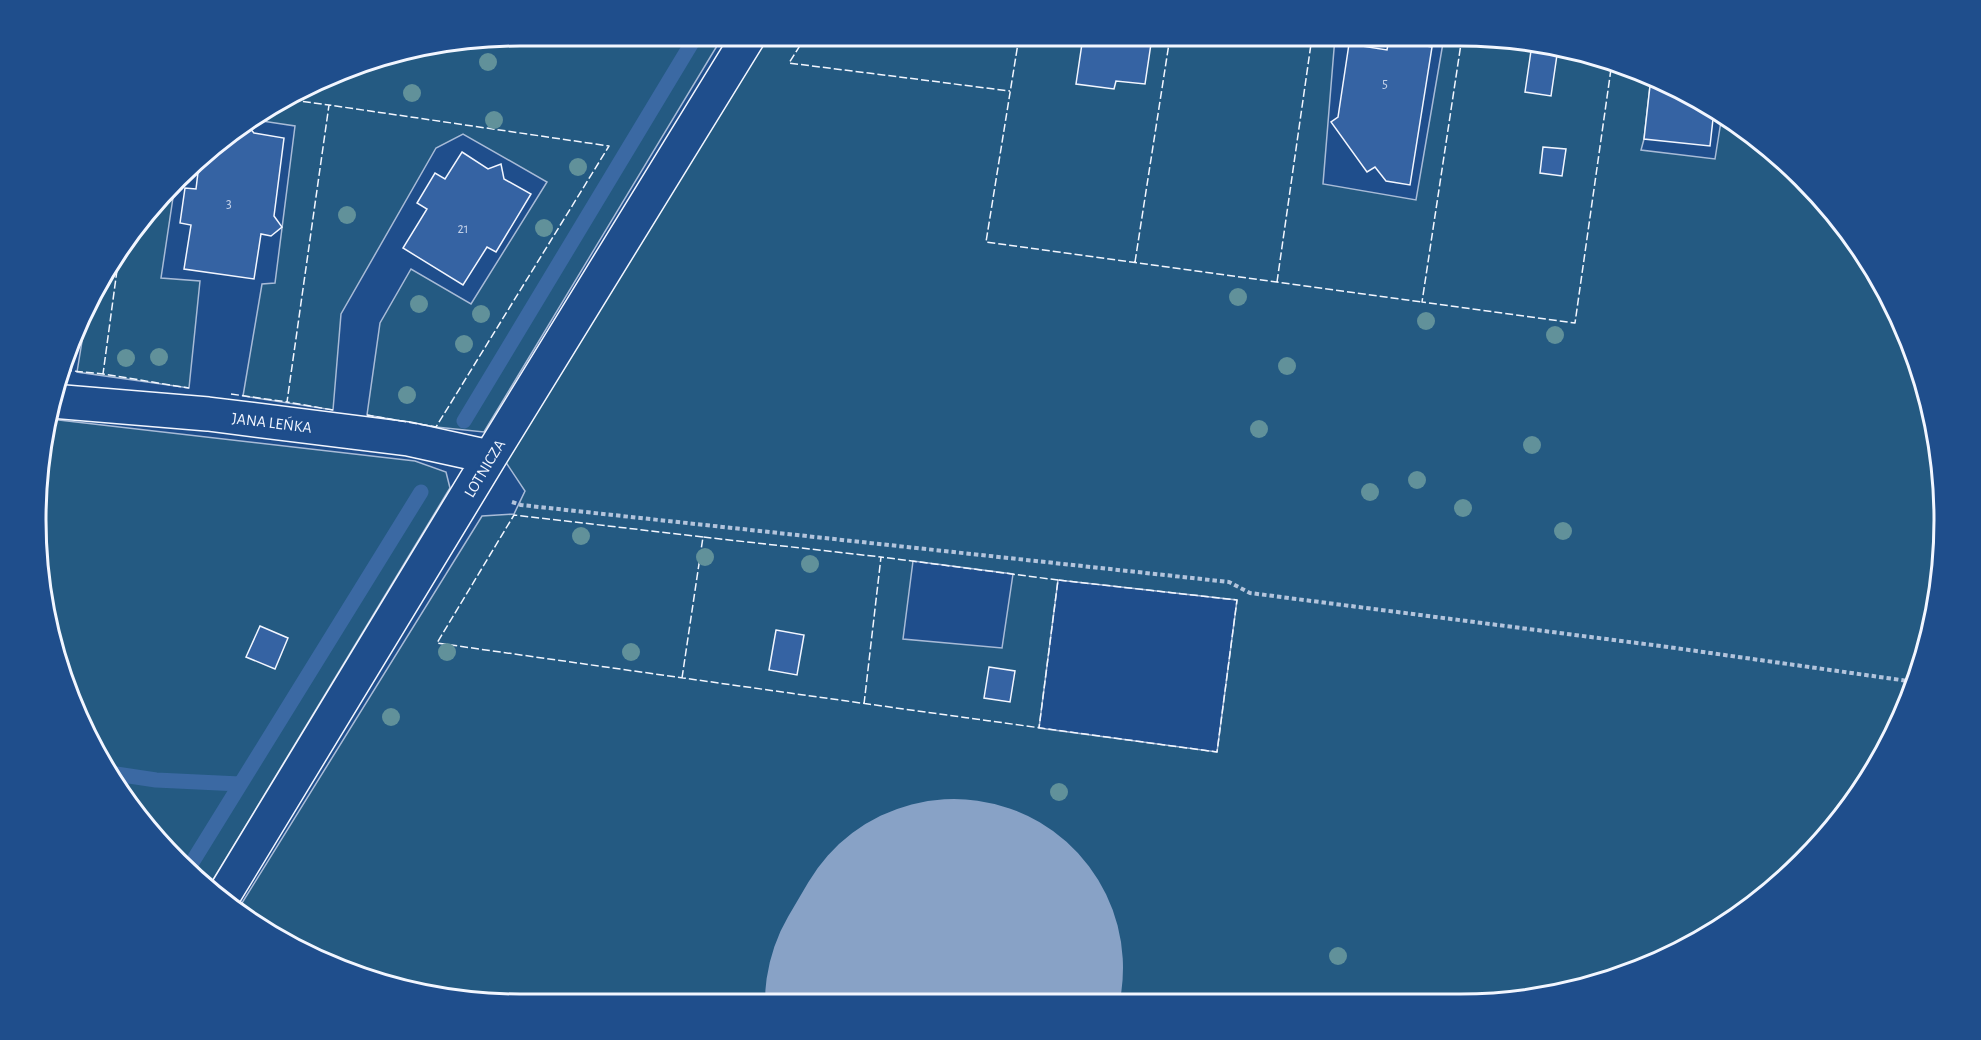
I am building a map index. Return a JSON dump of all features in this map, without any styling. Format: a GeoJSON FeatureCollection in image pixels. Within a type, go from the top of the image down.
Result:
{"type":"FeatureCollection","features":[{"type":"Feature","properties":{"kind":"street","name":"LOTNICZA"},"geometry":{"type":"LineString","coordinates":[[226,891],[742,46]]}},
{"type":"Feature","properties":{"kind":"street","name":"JANA LEŃKA"},"geometry":{"type":"LineString","coordinates":[[62,402],[208,414],[408,439],[490,457]]}},
{"type":"Feature","properties":{"kind":"path"},"geometry":{"type":"LineString","coordinates":[[471,490],[521,505],[1229,582],[1250,592],[1668,646],[1906,681]]}},
{"type":"Feature","properties":{"kind":"shaded area"},"geometry":{"type":"Polygon","coordinates":[[[520,46],[717,46],[484,432],[436,427],[367,415],[380,323],[411,269],[471,304],[547,182],[463,134],[436,148],[341,314],[333,410],[243,396],[262,284],[275,283],[295,126],[264,121],[311,95],[339,83],[397,63],[428,56],[520,46]]]}},
{"type":"Feature","properties":{"kind":"shaded area"},"geometry":{"type":"Polygon","coordinates":[[[760,46],[1334,46],[1323,184],[1416,200],[1442,46],[1461,46],[1553,56],[1584,63],[1642,83],[1650,86],[1641,150],[1715,159],[1721,124],[1749,144],[1796,185],[1837,232],[1855,257],[1886,311],[1898,339],[1918,397],[1925,428],[1930,458],[1934,520],[1930,582],[1918,643],[1886,729],[1855,783],[1837,808],[1796,855],[1749,896],[1724,914],[1670,945],[1613,968],[1553,984],[1461,994],[520,994],[428,984],[368,968],[311,945],[242,903],[482,516],[514,514],[525,491],[505,461],[760,46]],[[913,561],[903,639],[1002,648],[1013,574],[913,561]],[[1058,580],[1039,728],[1217,752],[1237,600],[1058,580]]]}},
{"type":"Feature","properties":{"kind":"shaded area"},"geometry":{"type":"Polygon","coordinates":[[[173,198],[161,278],[200,281],[189,388],[77,372],[82,342],[110,283],[144,232],[173,198]]]}},
{"type":"Feature","properties":{"kind":"shaded area"},"geometry":{"type":"Polygon","coordinates":[[[58,420],[415,461],[446,472],[450,488],[213,880],[164,832],[126,783],[95,729],[72,672],[56,612],[46,520],[51,458],[58,420]]]}},
{"type":"Feature","properties":{"kind":"building"},"geometry":{"type":"Polygon","coordinates":[[[1082,46],[1151,46],[1145,84],[1116,81],[1114,89],[1076,84],[1082,46]]]}},
{"type":"Feature","properties":{"kind":"building"},"geometry":{"type":"Polygon","coordinates":[[[1349,46],[1387,50],[1388,46],[1432,47],[1410,185],[1386,181],[1375,167],[1367,172],[1331,122],[1338,117],[1349,46]]]}},
{"type":"Feature","properties":{"kind":"building"},"geometry":{"type":"Polygon","coordinates":[[[1531,52],[1557,57],[1551,96],[1525,92],[1531,52]]]}},
{"type":"Feature","properties":{"kind":"building"},"geometry":{"type":"Polygon","coordinates":[[[1650,86],[1713,119],[1710,146],[1644,139],[1650,86]]]}},
{"type":"Feature","properties":{"kind":"building"},"geometry":{"type":"Polygon","coordinates":[[[251,130],[254,133],[284,138],[274,216],[282,227],[271,236],[261,234],[254,279],[184,269],[191,225],[180,223],[185,188],[196,189],[198,173],[251,130]]]}},
{"type":"Feature","properties":{"kind":"building"},"geometry":{"type":"Polygon","coordinates":[[[1543,147],[1566,149],[1562,176],[1540,173],[1543,147]]]}},
{"type":"Feature","properties":{"kind":"building"},"geometry":{"type":"Polygon","coordinates":[[[462,152],[488,169],[501,164],[504,179],[531,194],[496,252],[487,247],[463,285],[403,248],[427,209],[417,203],[435,173],[445,179],[462,152]]]}},
{"type":"Feature","properties":{"kind":"building"},"geometry":{"type":"Polygon","coordinates":[[[260,626],[288,638],[275,669],[246,657],[260,626]]]}},
{"type":"Feature","properties":{"kind":"building"},"geometry":{"type":"Polygon","coordinates":[[[776,630],[804,635],[797,675],[769,670],[776,630]]]}},
{"type":"Feature","properties":{"kind":"building"},"geometry":{"type":"Polygon","coordinates":[[[989,667],[1015,671],[1010,702],[984,698],[989,667]]]}},
{"type":"Feature","properties":{"kind":"waterway"},"geometry":{"type":"LineString","coordinates":[[464,421],[690,46]]}},
{"type":"Feature","properties":{"kind":"waterway"},"geometry":{"type":"LineString","coordinates":[[192,862],[421,492]]}},
{"type":"Feature","properties":{"kind":"waterway"},"geometry":{"type":"LineString","coordinates":[[121,775],[156,780],[240,784]]}},
{"type":"Feature","properties":{"kind":"runway"},"geometry":{"type":"LineString","coordinates":[[939,994],[954,968]]}},
{"type":"Feature","properties":{"kind":"fence"},"geometry":{"type":"LineString","coordinates":[[800,46],[789,63],[1010,91]]}},
{"type":"Feature","properties":{"kind":"fence"},"geometry":{"type":"LineString","coordinates":[[1018,46],[986,242],[1422,302]]}},
{"type":"Feature","properties":{"kind":"fence"},"geometry":{"type":"LineString","coordinates":[[1135,262],[1169,46]]}},
{"type":"Feature","properties":{"kind":"fence"},"geometry":{"type":"LineString","coordinates":[[1277,282],[1311,46]]}},
{"type":"Feature","properties":{"kind":"fence"},"geometry":{"type":"LineString","coordinates":[[1461,46],[1422,302],[1575,323],[1611,71]]}},
{"type":"Feature","properties":{"kind":"fence"},"geometry":{"type":"LineString","coordinates":[[300,101],[329,105]]}},
{"type":"Feature","properties":{"kind":"fence"},"geometry":{"type":"LineString","coordinates":[[333,410],[287,402],[329,105],[609,146],[436,427],[367,415]]}},
{"type":"Feature","properties":{"kind":"fence"},"geometry":{"type":"LineString","coordinates":[[117,272],[103,374],[189,388]]}},
{"type":"Feature","properties":{"kind":"fence"},"geometry":{"type":"LineString","coordinates":[[71,371],[103,374]]}},
{"type":"Feature","properties":{"kind":"fence"},"geometry":{"type":"LineString","coordinates":[[231,394],[287,402]]}},
{"type":"Feature","properties":{"kind":"fence"},"geometry":{"type":"LineString","coordinates":[[703,537],[514,515],[437,643],[924,712],[1022,725],[1120,739],[1217,752],[1237,600],[1058,580],[1039,728]]}},
{"type":"Feature","properties":{"kind":"fence"},"geometry":{"type":"LineString","coordinates":[[682,678],[703,537],[881,557]]}},
{"type":"Feature","properties":{"kind":"fence"},"geometry":{"type":"LineString","coordinates":[[864,704],[881,557],[1058,580]]}}]}
